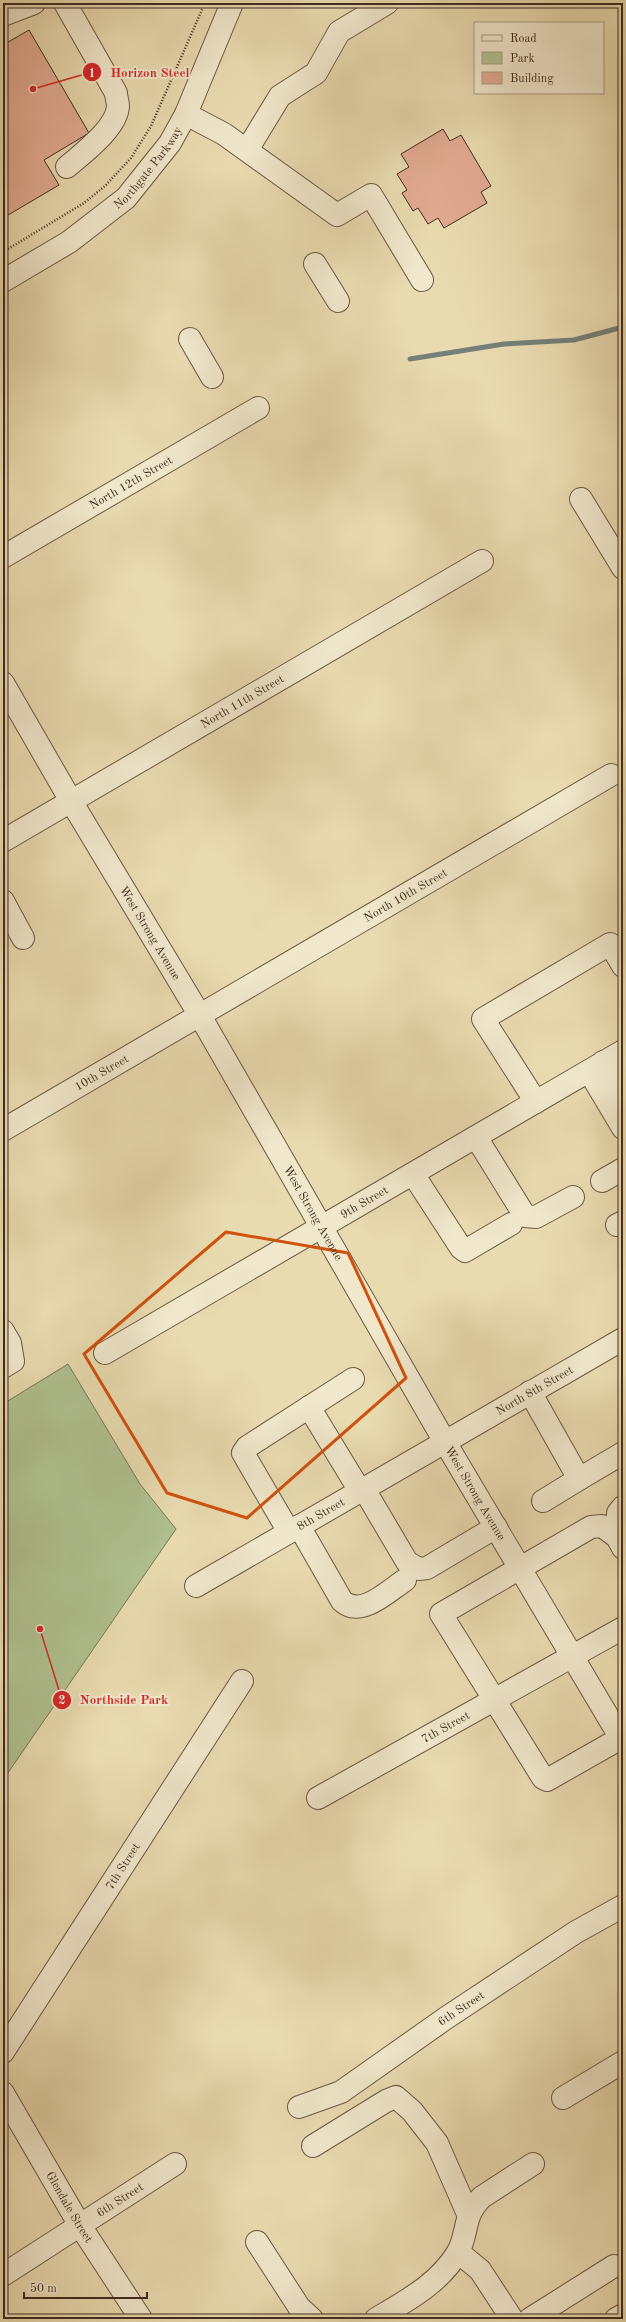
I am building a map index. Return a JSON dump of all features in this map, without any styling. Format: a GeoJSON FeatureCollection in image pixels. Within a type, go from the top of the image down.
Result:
{"type":"FeatureCollection","features":[{"type":"Feature","properties":{"kind":"street"},"geometry":{"type":"LineString","coordinates":[[3,15],[34,3]]}},
{"type":"Feature","properties":{"kind":"street"},"geometry":{"type":"LineString","coordinates":[[65,3],[116,93],[118,106],[113,123],[93,145],[67,167]]}},
{"type":"Feature","properties":{"kind":"street","name":"Northgate Parkway"},"geometry":{"type":"LineString","coordinates":[[3,281],[69,242],[126,198],[170,143],[186,114],[232,3]]}},
{"type":"Feature","properties":{"kind":"street"},"geometry":{"type":"LineString","coordinates":[[247,150],[280,96],[316,72],[339,32],[387,3]]}},
{"type":"Feature","properties":{"kind":"street"},"geometry":{"type":"LineString","coordinates":[[186,114],[224,134],[337,215],[371,195],[422,280]]}},
{"type":"Feature","properties":{"kind":"street"},"geometry":{"type":"LineString","coordinates":[[315,264],[338,301]]}},
{"type":"Feature","properties":{"kind":"street"},"geometry":{"type":"LineString","coordinates":[[190,339],[212,377]]}},
{"type":"Feature","properties":{"kind":"street","name":"North 12th Street"},"geometry":{"type":"LineString","coordinates":[[3,557],[258,408]]}},
{"type":"Feature","properties":{"kind":"street"},"geometry":{"type":"LineString","coordinates":[[581,499],[623,568]]}},
{"type":"Feature","properties":{"kind":"street","name":"North 11th Street"},"geometry":{"type":"LineString","coordinates":[[3,841],[482,561]]}},
{"type":"Feature","properties":{"kind":"street","name":"West Strong Avenue"},"geometry":{"type":"LineString","coordinates":[[3,683],[71,801],[199,1014],[445,1442],[622,1740]]}},
{"type":"Feature","properties":{"kind":"street","name":"North 10th Street"},"geometry":{"type":"LineString","coordinates":[[199,1014],[611,775]]}},
{"type":"Feature","properties":{"kind":"street"},"geometry":{"type":"LineString","coordinates":[[3,901],[23,938]]}},
{"type":"Feature","properties":{"kind":"street"},"geometry":{"type":"LineString","coordinates":[[536,1102],[483,1019],[610,944],[623,966]]}},
{"type":"Feature","properties":{"kind":"street","name":"10th Street"},"geometry":{"type":"LineString","coordinates":[[3,1130],[199,1014]]}},
{"type":"Feature","properties":{"kind":"street","name":"9th Street"},"geometry":{"type":"LineString","coordinates":[[105,1354],[623,1051]]}},
{"type":"Feature","properties":{"kind":"street"},"geometry":{"type":"LineString","coordinates":[[596,1066],[623,1095]]}},
{"type":"Feature","properties":{"kind":"street"},"geometry":{"type":"LineString","coordinates":[[596,1066],[623,1128]]}},
{"type":"Feature","properties":{"kind":"street"},"geometry":{"type":"LineString","coordinates":[[476,1137],[525,1216],[536,1218],[573,1197]]}},
{"type":"Feature","properties":{"kind":"street"},"geometry":{"type":"LineString","coordinates":[[602,1181],[623,1169]]}},
{"type":"Feature","properties":{"kind":"street"},"geometry":{"type":"LineString","coordinates":[[413,1174],[461,1248],[465,1251],[511,1224]]}},
{"type":"Feature","properties":{"kind":"street"},"geometry":{"type":"LineString","coordinates":[[3,1331],[10,1343],[13,1361],[3,1367]]}},
{"type":"Feature","properties":{"kind":"street","name":"North 8th Street"},"geometry":{"type":"LineString","coordinates":[[445,1442],[623,1339]]}},
{"type":"Feature","properties":{"kind":"street"},"geometry":{"type":"LineString","coordinates":[[353,1379],[247,1447],[243,1453],[342,1601],[348,1606],[357,1608],[368,1604],[405,1580]]}},
{"type":"Feature","properties":{"kind":"street"},"geometry":{"type":"LineString","coordinates":[[530,1392],[579,1479]]}},
{"type":"Feature","properties":{"kind":"street"},"geometry":{"type":"LineString","coordinates":[[310,1407],[407,1562],[419,1569],[427,1568],[496,1527]]}},
{"type":"Feature","properties":{"kind":"street","name":"8th Street"},"geometry":{"type":"LineString","coordinates":[[196,1586],[445,1442]]}},
{"type":"Feature","properties":{"kind":"street"},"geometry":{"type":"LineString","coordinates":[[543,1501],[623,1453]]}},
{"type":"Feature","properties":{"kind":"street"},"geometry":{"type":"LineString","coordinates":[[620,1542],[618,1513],[623,1507]]}},
{"type":"Feature","properties":{"kind":"street"},"geometry":{"type":"LineString","coordinates":[[620,1542],[602,1526],[591,1527],[441,1614],[542,1778],[547,1780],[622,1740]]}},
{"type":"Feature","properties":{"kind":"street","name":"7th Street"},"geometry":{"type":"LineString","coordinates":[[318,1798],[574,1657],[623,1628]]}},
{"type":"Feature","properties":{"kind":"street","name":"7th Street"},"geometry":{"type":"LineString","coordinates":[[3,2052],[242,1681]]}},
{"type":"Feature","properties":{"kind":"street","name":"6th Street"},"geometry":{"type":"LineString","coordinates":[[299,2107],[341,2092],[446,2018],[576,1932],[623,1906]]}},
{"type":"Feature","properties":{"kind":"street"},"geometry":{"type":"LineString","coordinates":[[563,2098],[623,2062]]}},
{"type":"Feature","properties":{"kind":"street","name":"Glendale Street"},"geometry":{"type":"LineString","coordinates":[[3,2093],[80,2224],[142,2319]]}},
{"type":"Feature","properties":{"kind":"street"},"geometry":{"type":"LineString","coordinates":[[313,2146],[386,2101],[396,2097],[412,2111],[437,2143],[468,2214]]}},
{"type":"Feature","properties":{"kind":"street","name":"6th Street"},"geometry":{"type":"LineString","coordinates":[[3,2275],[175,2164]]}},
{"type":"Feature","properties":{"kind":"street"},"geometry":{"type":"LineString","coordinates":[[376,2319],[430,2286],[458,2252],[468,2214],[482,2197],[533,2164]]}},
{"type":"Feature","properties":{"kind":"street"},"geometry":{"type":"LineString","coordinates":[[257,2242],[299,2306],[312,2319]]}},
{"type":"Feature","properties":{"kind":"street"},"geometry":{"type":"LineString","coordinates":[[458,2252],[480,2270],[512,2319]]}},
{"type":"Feature","properties":{"kind":"street"},"geometry":{"type":"LineString","coordinates":[[530,2319],[614,2266]]}},
{"type":"Feature","properties":{"kind":"street"},"geometry":{"type":"LineString","coordinates":[[616,2319],[623,2315]]}},
{"type":"Feature","properties":{"kind":"highlighted area"},"geometry":{"type":"Polygon","coordinates":[[[226,1232],[348,1253],[406,1378],[247,1518],[167,1493],[84,1354],[226,1232]]]}},
{"type":"Feature","properties":{"kind":"green space"},"geometry":{"type":"Polygon","coordinates":[[[68,1364],[140,1484],[176,1529],[3,1780],[3,1404],[68,1364]]]}},
{"type":"Feature","properties":{"kind":"building"},"geometry":{"type":"Polygon","coordinates":[[[29,30],[89,133],[44,160],[59,185],[3,218],[3,45],[29,30]]]}},
{"type":"Feature","properties":{"kind":"building"},"geometry":{"type":"Polygon","coordinates":[[[443,129],[450,141],[461,135],[491,186],[481,192],[487,203],[444,228],[438,218],[428,224],[418,208],[413,211],[402,193],[407,190],[397,174],[409,167],[401,154],[443,129]]]}},
{"type":"Feature","properties":{"kind":"waterway"},"geometry":{"type":"LineString","coordinates":[[410,359],[504,344],[574,340],[623,327]]}},
{"type":"Feature","properties":{"kind":"place","name":"Horizon Steel"},"geometry":{"type":"Point","coordinates":[33,89]}},
{"type":"Feature","properties":{"kind":"place","name":"Northside Park"},"geometry":{"type":"Point","coordinates":[40,1629]}}]}
